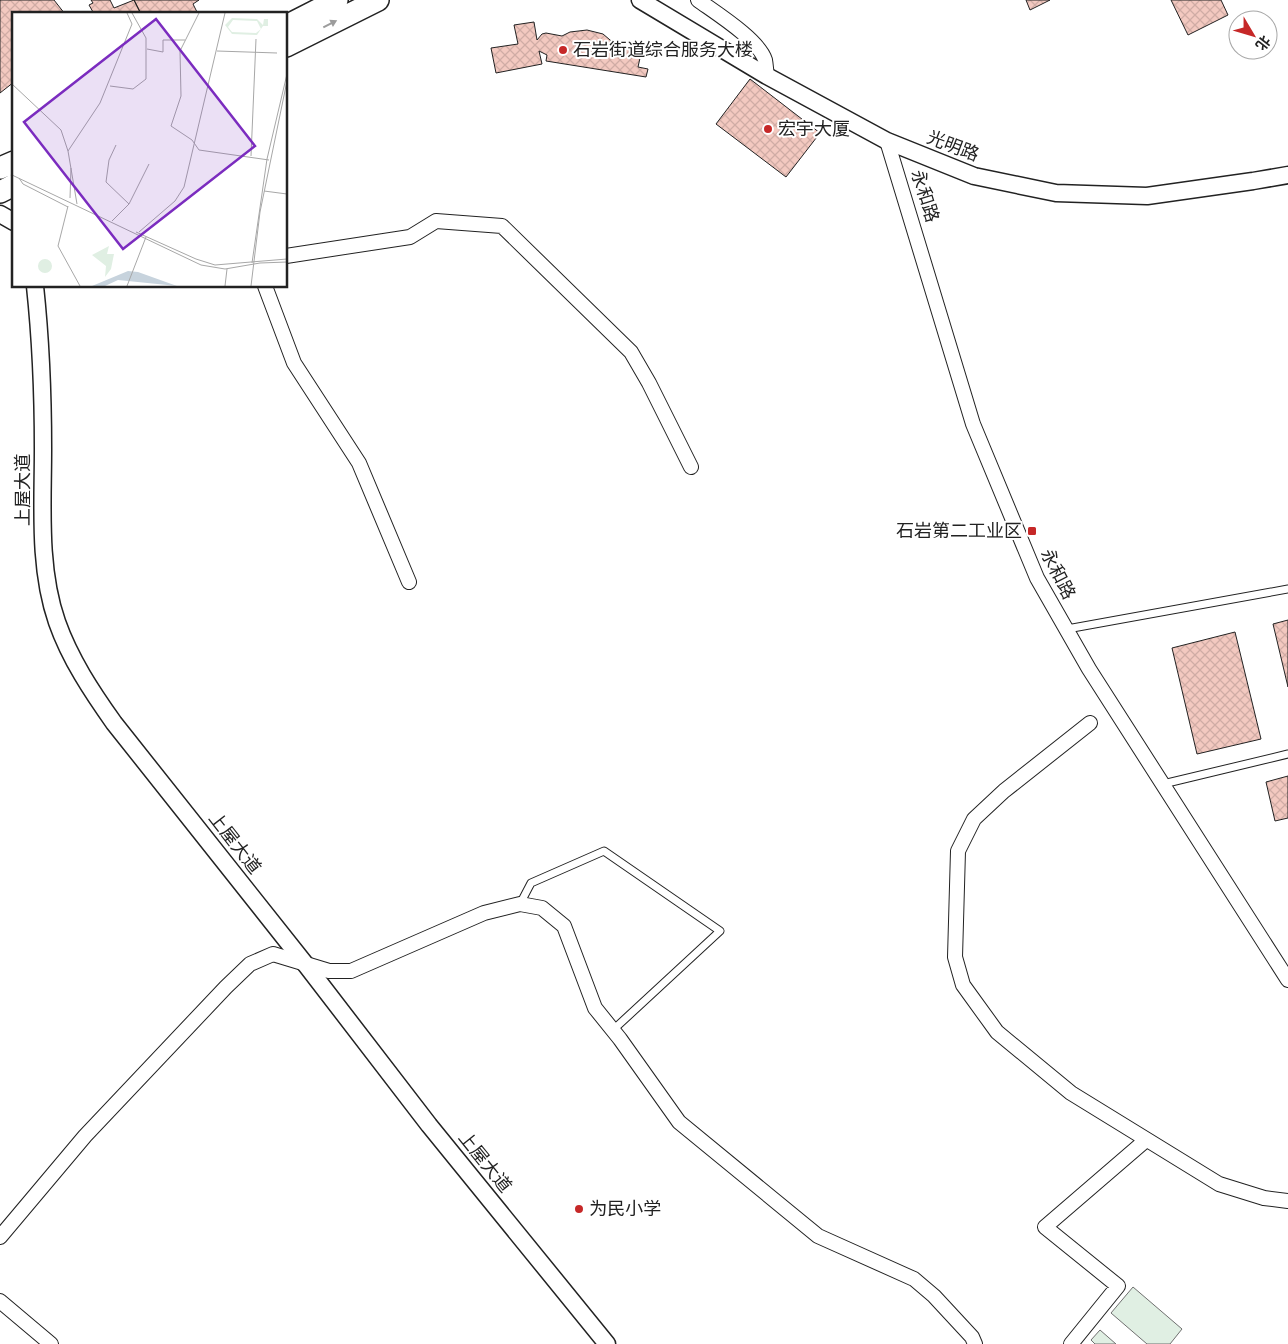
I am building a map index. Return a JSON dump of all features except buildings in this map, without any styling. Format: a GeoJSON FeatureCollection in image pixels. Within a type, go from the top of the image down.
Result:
{"type":"FeatureCollection","features":[{"type":"Feature","properties":{"kind":"main road"},"geometry":{"type":"LineString","coordinates":[[288,25],[338,0]]}},
{"type":"Feature","properties":{"kind":"main road"},"geometry":{"type":"LineString","coordinates":[[288,45],[378,0]]}},
{"type":"Feature","properties":{"kind":"main road"},"geometry":{"type":"LineString","coordinates":[[0,168],[12,163]]}},
{"type":"Feature","properties":{"kind":"main road"},"geometry":{"type":"LineString","coordinates":[[0,192],[12,186]]}},
{"type":"Feature","properties":{"kind":"street","name":"光明路"},"geometry":{"type":"LineString","coordinates":[[640,0],[767,76],[887,141],[974,176],[1056,193],[1147,196],[1288,175]]}},
{"type":"Feature","properties":{"kind":"street"},"geometry":{"type":"LineString","coordinates":[[698,0],[732,24],[758,47],[765,60],[767,76]]}},
{"type":"Feature","properties":{"kind":"street","name":"永和路"},"geometry":{"type":"LineString","coordinates":[[887,141],[973,424],[1037,578],[1089,669],[1288,980]]}},
{"type":"Feature","properties":{"kind":"street"},"geometry":{"type":"LineString","coordinates":[[0,214],[12,221]]}},
{"type":"Feature","properties":{"kind":"street"},"geometry":{"type":"LineString","coordinates":[[288,256],[410,236],[436,221],[502,226],[631,352],[649,383],[691,467]]}},
{"type":"Feature","properties":{"kind":"street","name":"上屋大道"},"geometry":{"type":"LineString","coordinates":[[35,288],[42,365],[44,536],[50,595],[57,622],[71,655],[97,700],[306,965],[428,1125],[607,1344]]}},
{"type":"Feature","properties":{"kind":"street"},"geometry":{"type":"LineString","coordinates":[[265,288],[294,363],[359,463],[409,582]]}},
{"type":"Feature","properties":{"kind":"street"},"geometry":{"type":"LineString","coordinates":[[1090,723],[1004,791],[974,818],[958,851],[955,957],[963,985],[997,1032],[1071,1093],[1219,1184],[1264,1198],[1288,1201]]}},
{"type":"Feature","properties":{"kind":"street"},"geometry":{"type":"LineString","coordinates":[[0,1237],[85,1136],[250,964],[273,954],[329,971],[351,971],[484,913],[520,904],[542,908],[564,926],[595,1008],[614,1030],[679,1122],[818,1236],[914,1280],[934,1296],[972,1336],[975,1344]]}},
{"type":"Feature","properties":{"kind":"street"},"geometry":{"type":"LineString","coordinates":[[1072,1344],[1118,1286],[1045,1227],[1146,1140]]}},
{"type":"Feature","properties":{"kind":"street"},"geometry":{"type":"LineString","coordinates":[[0,1301],[51,1344]]}},
{"type":"Feature","properties":{"kind":"lane"},"geometry":{"type":"LineString","coordinates":[[1067,629],[1288,589]]}},
{"type":"Feature","properties":{"kind":"lane"},"geometry":{"type":"LineString","coordinates":[[1163,784],[1288,754]]}},
{"type":"Feature","properties":{"kind":"lane"},"geometry":{"type":"LineString","coordinates":[[520,904],[531,883],[604,851],[720,931],[614,1030]]}},
{"type":"Feature","properties":{"kind":"green space"},"geometry":{"type":"Polygon","coordinates":[[[1133,1287],[1182,1329],[1170,1344],[1147,1344],[1111,1313],[1133,1287]]]}},
{"type":"Feature","properties":{"kind":"green space"},"geometry":{"type":"Polygon","coordinates":[[[1100,1330],[1116,1344],[1095,1344],[1091,1340],[1100,1330]]]}},
{"type":"Feature","properties":{"kind":"place","name":"石岩街道综合服务大楼"},"geometry":{"type":"Point","coordinates":[563,50]}},
{"type":"Feature","properties":{"kind":"place","name":"宏宇大厦"},"geometry":{"type":"Point","coordinates":[768,129]}},
{"type":"Feature","properties":{"kind":"place","name":"石岩第二工业区"},"geometry":{"type":"Point","coordinates":[1032,531]}},
{"type":"Feature","properties":{"kind":"place","name":"为民小学"},"geometry":{"type":"Point","coordinates":[579,1209]}}]}
